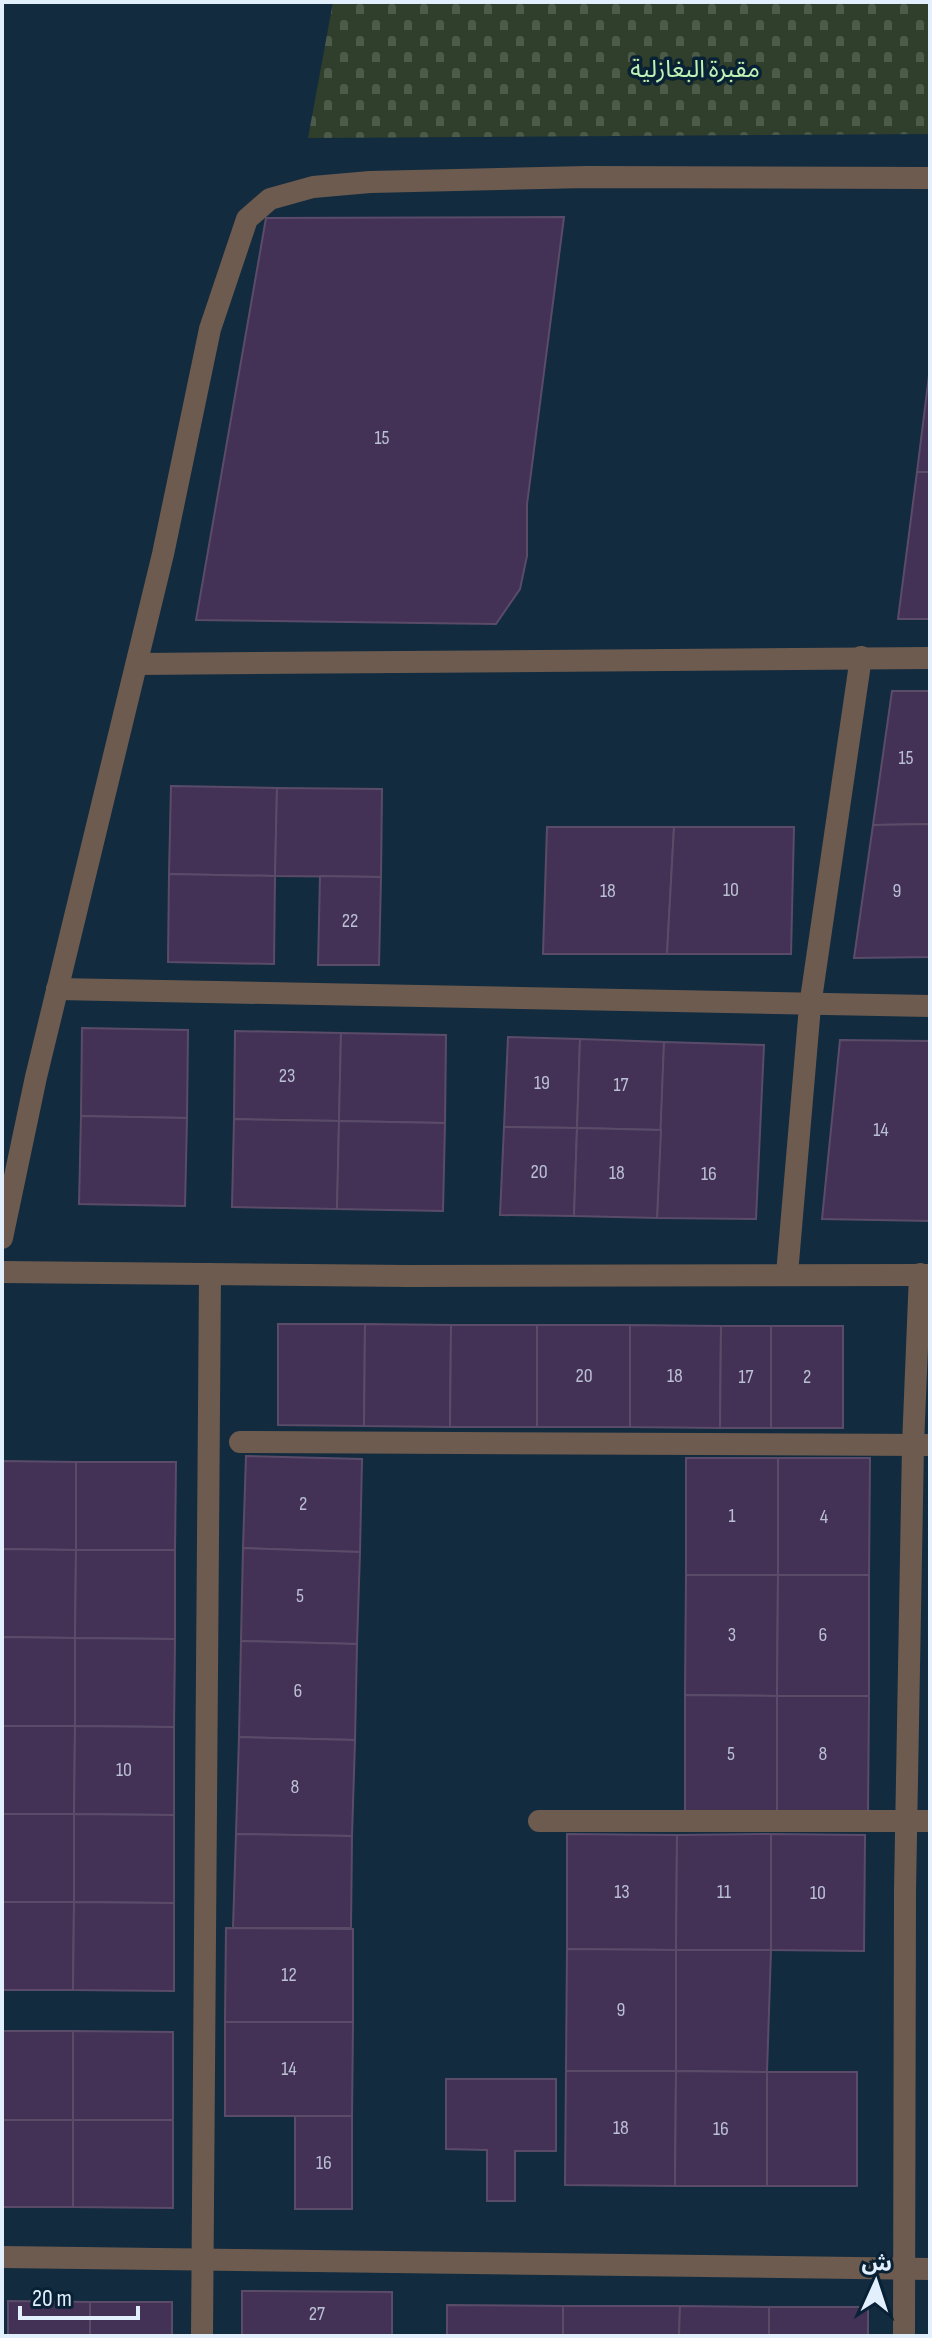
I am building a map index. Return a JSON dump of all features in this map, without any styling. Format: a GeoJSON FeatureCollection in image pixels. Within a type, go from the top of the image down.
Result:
{"type":"FeatureCollection","features":[{"type":"Feature","properties":{"kind":"street"},"geometry":{"type":"LineString","coordinates":[[2,1238],[57,989],[137,664],[210,329],[247,219],[270,199],[313,187],[370,182],[586,177],[930,178]]}},
{"type":"Feature","properties":{"kind":"street"},"geometry":{"type":"LineString","coordinates":[[787,1274],[810,1006],[861,657]]}},
{"type":"Feature","properties":{"kind":"street"},"geometry":{"type":"LineString","coordinates":[[137,664],[930,658]]}},
{"type":"Feature","properties":{"kind":"street"},"geometry":{"type":"LineString","coordinates":[[57,989],[930,1006]]}},
{"type":"Feature","properties":{"kind":"street"},"geometry":{"type":"LineString","coordinates":[[2,1272],[925,1274],[919,1821],[903,2269],[904,2336]]}},
{"type":"Feature","properties":{"kind":"street"},"geometry":{"type":"LineString","coordinates":[[202,2336],[210,1274]]}},
{"type":"Feature","properties":{"kind":"street"},"geometry":{"type":"LineString","coordinates":[[240,1442],[921,1445]]}},
{"type":"Feature","properties":{"kind":"street"},"geometry":{"type":"LineString","coordinates":[[539,1821],[919,1821]]}},
{"type":"Feature","properties":{"kind":"street"},"geometry":{"type":"LineString","coordinates":[[2,2257],[203,2262],[930,2269]]}},
{"type":"Feature","properties":{"kind":"green space","name":"مقبرة البغازلية"},"geometry":{"type":"Polygon","coordinates":[[[333,2],[930,2],[930,134],[308,138],[333,2]]]}},
{"type":"Feature","properties":{"kind":"building"},"geometry":{"type":"Polygon","coordinates":[[[564,217],[527,504],[527,556],[520,589],[496,624],[196,620],[266,218],[564,217]]]}},
{"type":"Feature","properties":{"kind":"building"},"geometry":{"type":"Polygon","coordinates":[[[930,367],[930,472],[917,472],[930,367]]]}},
{"type":"Feature","properties":{"kind":"building"},"geometry":{"type":"Polygon","coordinates":[[[917,472],[930,472],[930,619],[898,619],[917,472]]]}},
{"type":"Feature","properties":{"kind":"building"},"geometry":{"type":"Polygon","coordinates":[[[892,691],[930,691],[930,824],[873,825],[892,691]]]}},
{"type":"Feature","properties":{"kind":"building"},"geometry":{"type":"Polygon","coordinates":[[[171,786],[277,788],[275,876],[169,874],[171,786]]]}},
{"type":"Feature","properties":{"kind":"building"},"geometry":{"type":"Polygon","coordinates":[[[277,788],[382,789],[381,877],[275,876],[277,788]]]}},
{"type":"Feature","properties":{"kind":"building"},"geometry":{"type":"Polygon","coordinates":[[[930,824],[930,957],[854,958],[873,825],[930,824]]]}},
{"type":"Feature","properties":{"kind":"building"},"geometry":{"type":"Polygon","coordinates":[[[547,827],[674,827],[667,954],[543,954],[547,827]]]}},
{"type":"Feature","properties":{"kind":"building"},"geometry":{"type":"Polygon","coordinates":[[[674,827],[794,827],[791,954],[667,954],[674,827]]]}},
{"type":"Feature","properties":{"kind":"building"},"geometry":{"type":"Polygon","coordinates":[[[169,874],[275,876],[274,964],[168,962],[169,874]]]}},
{"type":"Feature","properties":{"kind":"building"},"geometry":{"type":"Polygon","coordinates":[[[320,876],[381,877],[379,965],[318,965],[320,876]]]}},
{"type":"Feature","properties":{"kind":"building"},"geometry":{"type":"Polygon","coordinates":[[[82,1028],[188,1030],[187,1118],[81,1116],[82,1028]]]}},
{"type":"Feature","properties":{"kind":"building"},"geometry":{"type":"Polygon","coordinates":[[[235,1031],[341,1033],[339,1121],[234,1119],[235,1031]]]}},
{"type":"Feature","properties":{"kind":"building"},"geometry":{"type":"Polygon","coordinates":[[[341,1033],[446,1035],[445,1123],[339,1121],[341,1033]]]}},
{"type":"Feature","properties":{"kind":"building"},"geometry":{"type":"Polygon","coordinates":[[[508,1037],[580,1039],[577,1128],[504,1127],[508,1037]]]}},
{"type":"Feature","properties":{"kind":"building"},"geometry":{"type":"Polygon","coordinates":[[[580,1039],[664,1042],[661,1130],[577,1128],[580,1039]]]}},
{"type":"Feature","properties":{"kind":"building"},"geometry":{"type":"Polygon","coordinates":[[[840,1040],[930,1041],[930,1221],[822,1219],[840,1040]]]}},
{"type":"Feature","properties":{"kind":"building"},"geometry":{"type":"Polygon","coordinates":[[[664,1042],[764,1045],[756,1219],[657,1218],[664,1042]]]}},
{"type":"Feature","properties":{"kind":"building"},"geometry":{"type":"Polygon","coordinates":[[[81,1116],[187,1118],[185,1206],[79,1204],[81,1116]]]}},
{"type":"Feature","properties":{"kind":"building"},"geometry":{"type":"Polygon","coordinates":[[[234,1119],[339,1121],[337,1209],[232,1207],[234,1119]]]}},
{"type":"Feature","properties":{"kind":"building"},"geometry":{"type":"Polygon","coordinates":[[[339,1121],[445,1123],[443,1211],[337,1209],[339,1121]]]}},
{"type":"Feature","properties":{"kind":"building"},"geometry":{"type":"Polygon","coordinates":[[[504,1127],[577,1128],[574,1216],[500,1215],[504,1127]]]}},
{"type":"Feature","properties":{"kind":"building"},"geometry":{"type":"Polygon","coordinates":[[[577,1128],[661,1130],[657,1218],[574,1216],[577,1128]]]}},
{"type":"Feature","properties":{"kind":"building"},"geometry":{"type":"Polygon","coordinates":[[[278,1324],[365,1324],[364,1426],[278,1425],[278,1324]]]}},
{"type":"Feature","properties":{"kind":"building"},"geometry":{"type":"Polygon","coordinates":[[[365,1324],[451,1325],[450,1427],[364,1426],[365,1324]]]}},
{"type":"Feature","properties":{"kind":"building"},"geometry":{"type":"Polygon","coordinates":[[[451,1325],[537,1325],[537,1427],[450,1427],[451,1325]]]}},
{"type":"Feature","properties":{"kind":"building"},"geometry":{"type":"Polygon","coordinates":[[[537,1325],[630,1325],[630,1427],[537,1427],[537,1325]]]}},
{"type":"Feature","properties":{"kind":"building"},"geometry":{"type":"Polygon","coordinates":[[[630,1325],[721,1326],[720,1428],[630,1427],[630,1325]]]}},
{"type":"Feature","properties":{"kind":"building"},"geometry":{"type":"Polygon","coordinates":[[[721,1326],[771,1326],[771,1428],[720,1428],[721,1326]]]}},
{"type":"Feature","properties":{"kind":"building"},"geometry":{"type":"Polygon","coordinates":[[[771,1326],[843,1326],[843,1428],[771,1428],[771,1326]]]}},
{"type":"Feature","properties":{"kind":"building"},"geometry":{"type":"Polygon","coordinates":[[[246,1456],[362,1459],[360,1552],[243,1548],[246,1456]]]}},
{"type":"Feature","properties":{"kind":"building"},"geometry":{"type":"Polygon","coordinates":[[[686,1458],[778,1458],[778,1575],[686,1575],[686,1458]]]}},
{"type":"Feature","properties":{"kind":"building"},"geometry":{"type":"Polygon","coordinates":[[[778,1458],[870,1458],[869,1575],[778,1575],[778,1458]]]}},
{"type":"Feature","properties":{"kind":"building"},"geometry":{"type":"Polygon","coordinates":[[[2,1461],[76,1462],[76,1550],[2,1549],[2,1461]]]}},
{"type":"Feature","properties":{"kind":"building"},"geometry":{"type":"Polygon","coordinates":[[[76,1462],[176,1462],[175,1550],[76,1550],[76,1462]]]}},
{"type":"Feature","properties":{"kind":"building"},"geometry":{"type":"Polygon","coordinates":[[[243,1548],[360,1552],[357,1644],[241,1641],[243,1548]]]}},
{"type":"Feature","properties":{"kind":"building"},"geometry":{"type":"Polygon","coordinates":[[[2,1549],[76,1550],[75,1638],[2,1637],[2,1549]]]}},
{"type":"Feature","properties":{"kind":"building"},"geometry":{"type":"Polygon","coordinates":[[[76,1550],[175,1550],[175,1639],[75,1638],[76,1550]]]}},
{"type":"Feature","properties":{"kind":"building"},"geometry":{"type":"Polygon","coordinates":[[[686,1575],[778,1575],[777,1696],[685,1695],[686,1575]]]}},
{"type":"Feature","properties":{"kind":"building"},"geometry":{"type":"Polygon","coordinates":[[[778,1575],[869,1575],[869,1696],[777,1696],[778,1575]]]}},
{"type":"Feature","properties":{"kind":"building"},"geometry":{"type":"Polygon","coordinates":[[[2,1637],[75,1638],[75,1726],[2,1726],[2,1637]]]}},
{"type":"Feature","properties":{"kind":"building"},"geometry":{"type":"Polygon","coordinates":[[[75,1638],[175,1639],[174,1727],[75,1726],[75,1638]]]}},
{"type":"Feature","properties":{"kind":"building"},"geometry":{"type":"Polygon","coordinates":[[[241,1641],[357,1644],[355,1740],[239,1737],[241,1641]]]}},
{"type":"Feature","properties":{"kind":"building"},"geometry":{"type":"Polygon","coordinates":[[[685,1695],[777,1696],[777,1812],[685,1811],[685,1695]]]}},
{"type":"Feature","properties":{"kind":"building"},"geometry":{"type":"Polygon","coordinates":[[[777,1696],[869,1696],[868,1813],[777,1812],[777,1696]]]}},
{"type":"Feature","properties":{"kind":"building"},"geometry":{"type":"Polygon","coordinates":[[[2,1726],[75,1726],[74,1814],[2,1814],[2,1726]]]}},
{"type":"Feature","properties":{"kind":"building"},"geometry":{"type":"Polygon","coordinates":[[[75,1726],[174,1727],[174,1815],[74,1814],[75,1726]]]}},
{"type":"Feature","properties":{"kind":"building"},"geometry":{"type":"Polygon","coordinates":[[[239,1737],[355,1740],[352,1836],[236,1834],[239,1737]]]}},
{"type":"Feature","properties":{"kind":"building"},"geometry":{"type":"Polygon","coordinates":[[[2,1814],[74,1814],[74,1902],[2,1902],[2,1814]]]}},
{"type":"Feature","properties":{"kind":"building"},"geometry":{"type":"Polygon","coordinates":[[[74,1814],[174,1815],[174,1903],[74,1902],[74,1814]]]}},
{"type":"Feature","properties":{"kind":"building"},"geometry":{"type":"Polygon","coordinates":[[[236,1834],[352,1836],[351,1928],[233,1928],[236,1834]]]}},
{"type":"Feature","properties":{"kind":"building"},"geometry":{"type":"Polygon","coordinates":[[[567,1834],[677,1835],[676,1950],[567,1949],[567,1834]]]}},
{"type":"Feature","properties":{"kind":"building"},"geometry":{"type":"Polygon","coordinates":[[[771,1834],[771,1950],[676,1950],[677,1835],[771,1834]]]}},
{"type":"Feature","properties":{"kind":"building"},"geometry":{"type":"Polygon","coordinates":[[[771,1834],[865,1835],[864,1951],[771,1950],[771,1834]]]}},
{"type":"Feature","properties":{"kind":"building"},"geometry":{"type":"Polygon","coordinates":[[[2,1902],[74,1902],[73,1990],[2,1990],[2,1902]]]}},
{"type":"Feature","properties":{"kind":"building"},"geometry":{"type":"Polygon","coordinates":[[[74,1902],[174,1903],[174,1991],[73,1990],[74,1902]]]}},
{"type":"Feature","properties":{"kind":"building"},"geometry":{"type":"Polygon","coordinates":[[[226,1928],[353,1929],[353,2022],[225,2022],[226,1928]]]}},
{"type":"Feature","properties":{"kind":"building"},"geometry":{"type":"Polygon","coordinates":[[[567,1949],[676,1950],[676,2071],[566,2071],[567,1949]]]}},
{"type":"Feature","properties":{"kind":"building"},"geometry":{"type":"Polygon","coordinates":[[[676,1950],[771,1950],[767,2072],[676,2071],[676,1950]]]}},
{"type":"Feature","properties":{"kind":"building"},"geometry":{"type":"Polygon","coordinates":[[[225,2022],[353,2022],[352,2116],[225,2116],[225,2022]]]}},
{"type":"Feature","properties":{"kind":"building"},"geometry":{"type":"Polygon","coordinates":[[[2,2031],[73,2031],[73,2120],[2,2120],[2,2031]]]}},
{"type":"Feature","properties":{"kind":"building"},"geometry":{"type":"Polygon","coordinates":[[[73,2031],[173,2032],[173,2120],[73,2120],[73,2031]]]}},
{"type":"Feature","properties":{"kind":"building"},"geometry":{"type":"Polygon","coordinates":[[[566,2071],[676,2071],[675,2186],[565,2185],[566,2071]]]}},
{"type":"Feature","properties":{"kind":"building"},"geometry":{"type":"Polygon","coordinates":[[[676,2071],[767,2072],[767,2186],[675,2186],[676,2071]]]}},
{"type":"Feature","properties":{"kind":"building"},"geometry":{"type":"Polygon","coordinates":[[[767,2072],[857,2072],[857,2186],[767,2186],[767,2072]]]}},
{"type":"Feature","properties":{"kind":"building"},"geometry":{"type":"Polygon","coordinates":[[[446,2079],[556,2079],[556,2151],[515,2151],[515,2201],[487,2201],[487,2150],[446,2149],[446,2079]]]}},
{"type":"Feature","properties":{"kind":"building"},"geometry":{"type":"Polygon","coordinates":[[[295,2116],[352,2116],[352,2209],[295,2209],[295,2116]]]}},
{"type":"Feature","properties":{"kind":"building"},"geometry":{"type":"Polygon","coordinates":[[[2,2120],[73,2120],[73,2207],[2,2207],[2,2120]]]}},
{"type":"Feature","properties":{"kind":"building"},"geometry":{"type":"Polygon","coordinates":[[[73,2120],[173,2120],[173,2208],[73,2207],[73,2120]]]}},
{"type":"Feature","properties":{"kind":"building"},"geometry":{"type":"Polygon","coordinates":[[[242,2291],[392,2292],[392,2336],[242,2336],[242,2291]]]}},
{"type":"Feature","properties":{"kind":"building"},"geometry":{"type":"Polygon","coordinates":[[[8,2301],[90,2302],[90,2336],[8,2336],[8,2301]]]}},
{"type":"Feature","properties":{"kind":"building"},"geometry":{"type":"Polygon","coordinates":[[[90,2302],[172,2302],[172,2336],[90,2336],[90,2302]]]}},
{"type":"Feature","properties":{"kind":"building"},"geometry":{"type":"Polygon","coordinates":[[[447,2305],[563,2306],[563,2336],[447,2336],[447,2305]]]}},
{"type":"Feature","properties":{"kind":"building"},"geometry":{"type":"Polygon","coordinates":[[[563,2306],[680,2306],[679,2336],[563,2336],[563,2306]]]}},
{"type":"Feature","properties":{"kind":"building"},"geometry":{"type":"Polygon","coordinates":[[[680,2306],[769,2307],[769,2336],[679,2336],[680,2306]]]}},
{"type":"Feature","properties":{"kind":"building"},"geometry":{"type":"Polygon","coordinates":[[[769,2307],[868,2307],[868,2336],[769,2336],[769,2307]]]}}]}
